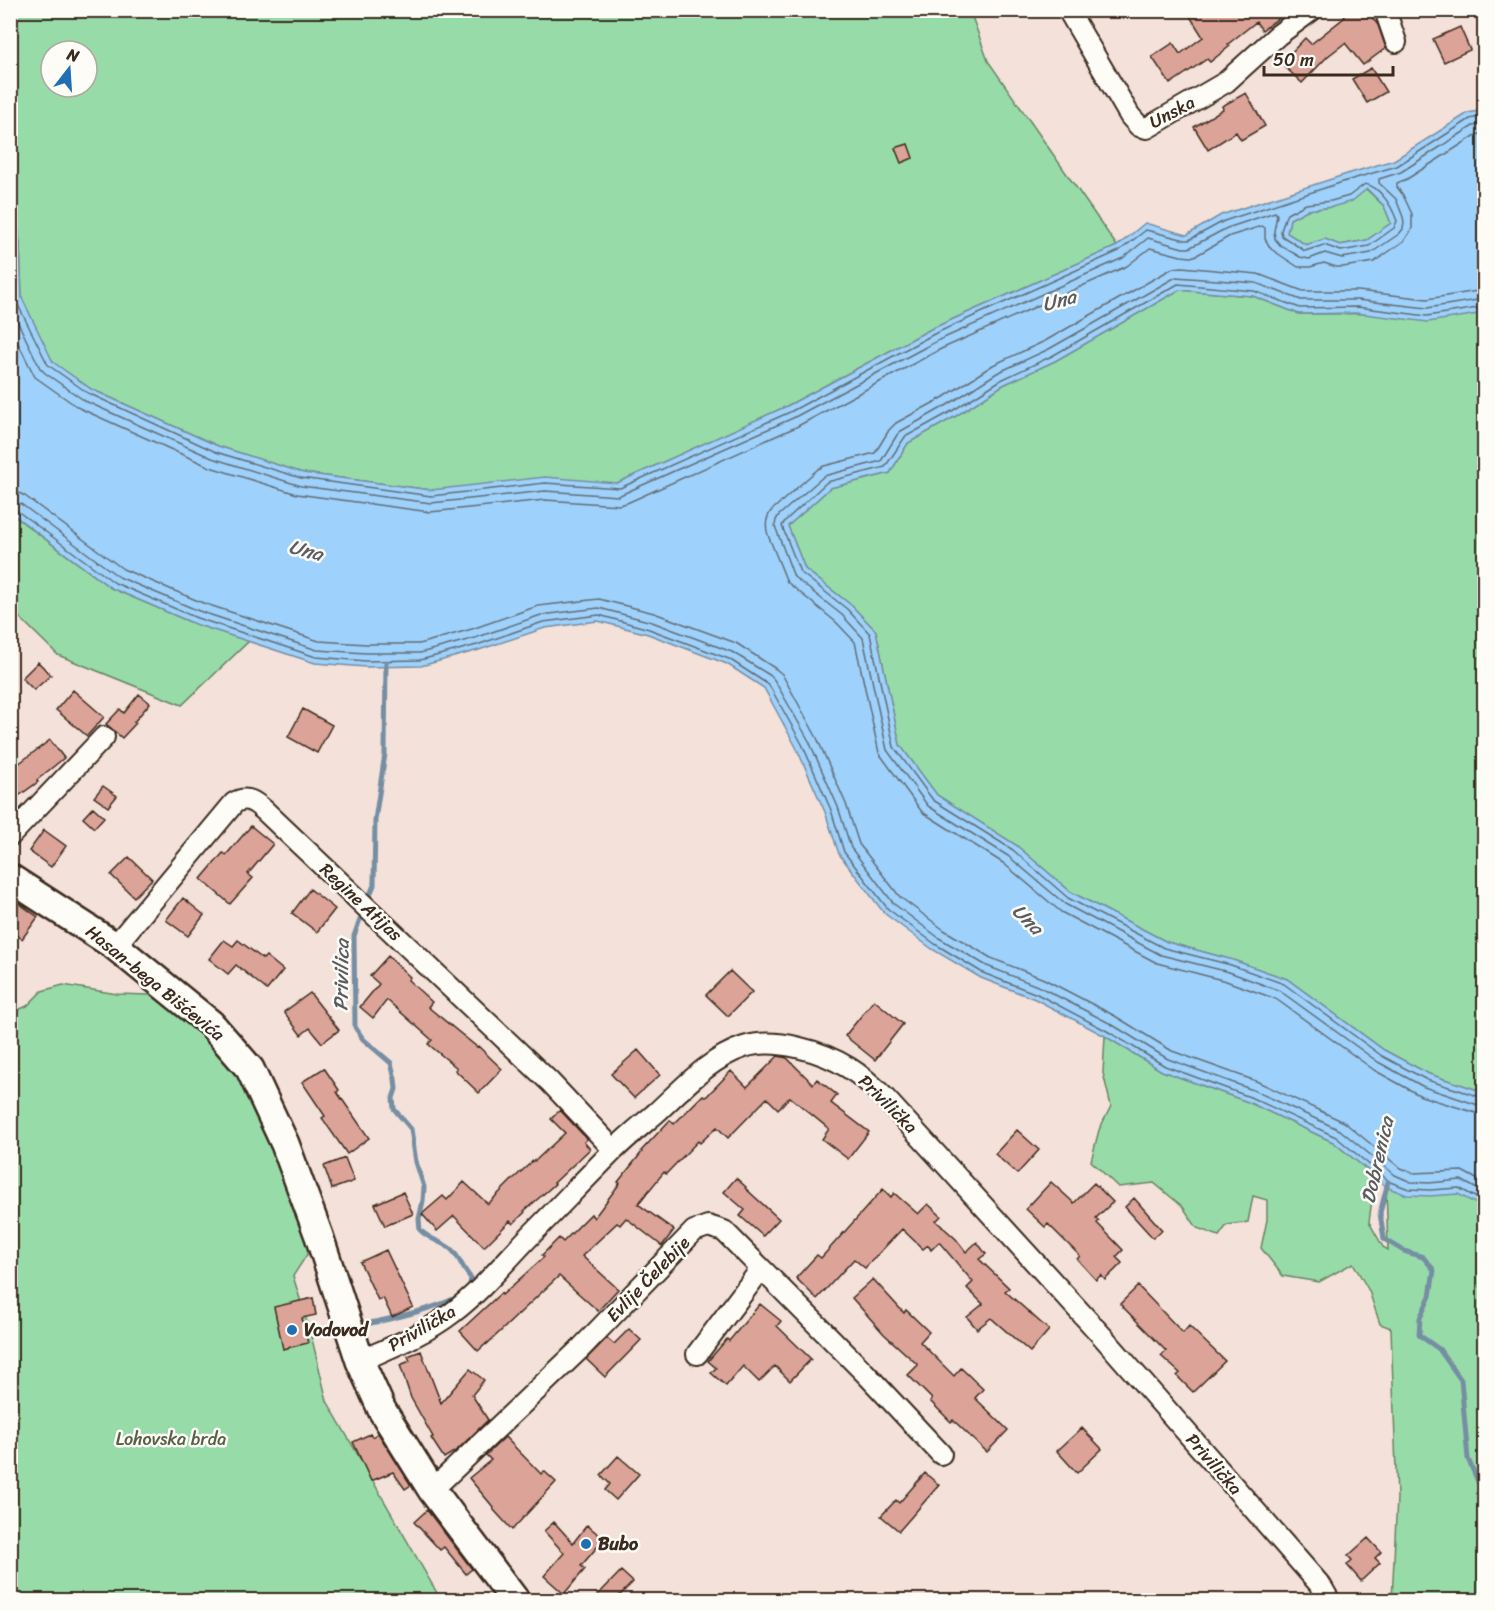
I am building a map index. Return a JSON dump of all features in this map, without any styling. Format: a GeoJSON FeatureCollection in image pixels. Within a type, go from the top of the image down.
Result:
{"type":"FeatureCollection","features":[{"type":"Feature","properties":{"kind":"street","name":"Unska"},"geometry":{"type":"LineString","coordinates":[[1068,10],[1130,116],[1139,126],[1148,128],[1226,82],[1278,35],[1312,10]]}},
{"type":"Feature","properties":{"kind":"street"},"geometry":{"type":"LineString","coordinates":[[1385,10],[1396,42]]}},
{"type":"Feature","properties":{"kind":"street"},"geometry":{"type":"LineString","coordinates":[[10,836],[104,737]]}},
{"type":"Feature","properties":{"kind":"street","name":"Regine Atijas"},"geometry":{"type":"LineString","coordinates":[[115,946],[234,804],[240,799],[248,799],[274,819],[541,1073],[614,1150]]}},
{"type":"Feature","properties":{"kind":"street","name":"Hasan-bega Bišćevića"},"geometry":{"type":"LineString","coordinates":[[10,878],[115,946],[211,1024],[250,1069],[288,1154],[319,1236],[360,1361]]}},
{"type":"Feature","properties":{"kind":"street","name":"Privilička"},"geometry":{"type":"LineString","coordinates":[[360,1361],[419,1333],[454,1312],[614,1150],[704,1070],[730,1053],[746,1046],[760,1043],[785,1045],[827,1057],[847,1066],[884,1097],[1102,1337],[1321,1586],[1329,1600]]}},
{"type":"Feature","properties":{"kind":"street","name":"Evlije Čelebije"},"geometry":{"type":"LineString","coordinates":[[432,1490],[581,1348],[694,1231],[708,1226],[724,1232],[867,1375],[941,1454]]}},
{"type":"Feature","properties":{"kind":"street"},"geometry":{"type":"LineString","coordinates":[[697,1354],[761,1269]]}},
{"type":"Feature","properties":{"kind":"street"},"geometry":{"type":"LineString","coordinates":[[360,1361],[382,1410],[432,1490],[515,1600]]}},
{"type":"Feature","properties":{"kind":"green space"},"geometry":{"type":"Polygon","coordinates":[[[10,11],[970,11],[988,61],[1117,246],[931,329],[787,406],[617,483],[431,490],[303,473],[218,446],[91,389],[52,362],[22,298],[20,245],[10,145],[10,11]]]}},
{"type":"Feature","properties":{"kind":"green space"},"geometry":{"type":"Polygon","coordinates":[[[1366,189],[1384,206],[1391,223],[1367,240],[1340,245],[1325,239],[1306,245],[1287,233],[1290,219],[1307,210],[1332,207],[1366,189]]]}},
{"type":"Feature","properties":{"kind":"green space"},"geometry":{"type":"Polygon","coordinates":[[[1179,290],[1253,296],[1299,314],[1484,313],[1484,1092],[1429,1074],[1384,1050],[1287,979],[1233,960],[1167,942],[1071,892],[1016,845],[937,795],[900,745],[876,631],[851,605],[805,569],[788,526],[830,488],[890,473],[908,443],[956,416],[1003,385],[1055,361],[1179,290]]]}},
{"type":"Feature","properties":{"kind":"green space"},"geometry":{"type":"Polygon","coordinates":[[[10,513],[111,588],[195,624],[249,641],[182,705],[58,655],[11,609],[10,513]]]}},
{"type":"Feature","properties":{"kind":"green space","name":"Lohovska brda"},"geometry":{"type":"Polygon","coordinates":[[[63,985],[117,994],[149,995],[166,988],[231,1045],[319,1236],[293,1276],[311,1335],[327,1401],[441,1600],[11,1600],[11,1013],[27,1006],[42,991],[63,985]]]}},
{"type":"Feature","properties":{"kind":"green space"},"geometry":{"type":"Polygon","coordinates":[[[1105,1036],[1162,1071],[1248,1102],[1333,1142],[1375,1176],[1369,1222],[1383,1247],[1388,1250],[1386,1187],[1484,1189],[1484,1600],[1392,1600],[1397,1498],[1391,1328],[1380,1324],[1369,1291],[1353,1263],[1319,1282],[1283,1276],[1261,1248],[1267,1220],[1267,1200],[1253,1196],[1248,1222],[1227,1225],[1219,1236],[1197,1228],[1183,1207],[1154,1183],[1118,1187],[1091,1161],[1099,1130],[1111,1106],[1103,1073],[1105,1036]]]}},
{"type":"Feature","properties":{"kind":"water","name":"Una"},"geometry":{"type":"Polygon","coordinates":[[[1484,110],[1484,313],[1428,322],[1356,313],[1299,314],[1253,296],[1179,290],[1055,361],[1003,385],[956,416],[908,443],[890,473],[830,488],[788,526],[805,569],[851,605],[876,631],[900,745],[937,795],[1016,845],[1071,892],[1167,942],[1233,960],[1287,979],[1384,1050],[1429,1074],[1484,1092],[1484,1208],[1458,1194],[1407,1195],[1386,1187],[1333,1142],[1248,1102],[1162,1071],[1105,1036],[1035,999],[981,978],[932,949],[884,913],[839,854],[825,812],[796,747],[764,688],[727,664],[648,634],[598,621],[545,628],[421,666],[366,667],[315,663],[195,624],[111,588],[11,513],[11,145],[20,245],[22,298],[53,362],[91,389],[218,446],[303,473],[431,490],[545,477],[617,483],[787,406],[931,329],[1117,246],[1145,223],[1187,235],[1221,215],[1394,160],[1468,113],[1484,110]],[[1367,189],[1352,201],[1332,207],[1307,210],[1290,219],[1287,233],[1306,245],[1325,239],[1340,245],[1367,240],[1391,223],[1384,206],[1367,189]]]}},
{"type":"Feature","properties":{"kind":"building"},"geometry":{"type":"Polygon","coordinates":[[[1186,10],[1290,10],[1262,30],[1256,22],[1210,62],[1207,59],[1170,84],[1152,57],[1173,43],[1180,54],[1203,37],[1186,10]]]}},
{"type":"Feature","properties":{"kind":"building"},"geometry":{"type":"Polygon","coordinates":[[[1341,10],[1366,10],[1378,25],[1386,48],[1363,65],[1345,43],[1328,56],[1302,83],[1284,66],[1290,60],[1287,57],[1305,38],[1311,44],[1345,17],[1341,10]]]}},
{"type":"Feature","properties":{"kind":"building"},"geometry":{"type":"Polygon","coordinates":[[[1460,27],[1470,50],[1444,62],[1433,39],[1460,27]]]}},
{"type":"Feature","properties":{"kind":"building"},"geometry":{"type":"Polygon","coordinates":[[[1371,68],[1386,92],[1367,103],[1352,79],[1371,68]]]}},
{"type":"Feature","properties":{"kind":"building"},"geometry":{"type":"Polygon","coordinates":[[[1246,93],[1265,126],[1241,140],[1236,132],[1208,150],[1194,127],[1223,109],[1222,106],[1246,93]]]}},
{"type":"Feature","properties":{"kind":"building"},"geometry":{"type":"Polygon","coordinates":[[[908,144],[913,158],[901,163],[895,148],[908,144]]]}},
{"type":"Feature","properties":{"kind":"building"},"geometry":{"type":"Polygon","coordinates":[[[38,662],[51,675],[34,690],[22,678],[38,662]]]}},
{"type":"Feature","properties":{"kind":"building"},"geometry":{"type":"Polygon","coordinates":[[[73,690],[104,717],[87,736],[56,710],[73,690]]]}},
{"type":"Feature","properties":{"kind":"building"},"geometry":{"type":"Polygon","coordinates":[[[139,694],[150,703],[122,738],[106,724],[120,709],[124,713],[139,694]]]}},
{"type":"Feature","properties":{"kind":"building"},"geometry":{"type":"Polygon","coordinates":[[[303,709],[332,725],[317,753],[288,737],[303,709]]]}},
{"type":"Feature","properties":{"kind":"building"},"geometry":{"type":"Polygon","coordinates":[[[50,740],[64,758],[37,780],[38,782],[10,802],[10,770],[50,740]]]}},
{"type":"Feature","properties":{"kind":"building"},"geometry":{"type":"Polygon","coordinates":[[[103,786],[117,796],[108,807],[94,797],[103,786]]]}},
{"type":"Feature","properties":{"kind":"building"},"geometry":{"type":"Polygon","coordinates":[[[93,807],[104,817],[94,828],[83,818],[93,807]]]}},
{"type":"Feature","properties":{"kind":"building"},"geometry":{"type":"Polygon","coordinates":[[[251,826],[273,844],[248,874],[253,878],[230,904],[201,879],[223,853],[226,855],[251,826]]]}},
{"type":"Feature","properties":{"kind":"building"},"geometry":{"type":"Polygon","coordinates":[[[44,830],[66,846],[51,867],[29,851],[44,830]]]}},
{"type":"Feature","properties":{"kind":"building"},"geometry":{"type":"Polygon","coordinates":[[[129,857],[152,879],[134,897],[111,875],[129,857]]]}},
{"type":"Feature","properties":{"kind":"building"},"geometry":{"type":"Polygon","coordinates":[[[310,889],[335,909],[317,932],[292,913],[310,889]]]}},
{"type":"Feature","properties":{"kind":"building"},"geometry":{"type":"Polygon","coordinates":[[[10,897],[38,917],[22,939],[10,930],[10,897]]]}},
{"type":"Feature","properties":{"kind":"building"},"geometry":{"type":"Polygon","coordinates":[[[183,898],[204,915],[188,936],[166,920],[183,898]]]}},
{"type":"Feature","properties":{"kind":"building"},"geometry":{"type":"Polygon","coordinates":[[[224,940],[233,946],[238,940],[263,959],[266,956],[283,970],[267,990],[236,965],[228,974],[209,959],[224,940]]]}},
{"type":"Feature","properties":{"kind":"building"},"geometry":{"type":"Polygon","coordinates":[[[388,956],[410,977],[408,980],[432,1002],[428,1007],[478,1046],[502,1069],[479,1093],[455,1070],[457,1068],[428,1044],[432,1040],[387,1000],[373,1018],[360,1007],[379,984],[370,976],[388,956]]]}},
{"type":"Feature","properties":{"kind":"building"},"geometry":{"type":"Polygon","coordinates":[[[730,971],[752,992],[728,1016],[706,995],[730,971]]]}},
{"type":"Feature","properties":{"kind":"building"},"geometry":{"type":"Polygon","coordinates":[[[310,993],[339,1030],[322,1043],[310,1028],[301,1035],[284,1012],[310,993]]]}},
{"type":"Feature","properties":{"kind":"building"},"geometry":{"type":"Polygon","coordinates":[[[874,1000],[903,1024],[875,1060],[845,1036],[874,1000]]]}},
{"type":"Feature","properties":{"kind":"building"},"geometry":{"type":"Polygon","coordinates":[[[638,1050],[660,1075],[634,1098],[611,1074],[638,1050]]]}},
{"type":"Feature","properties":{"kind":"building"},"geometry":{"type":"Polygon","coordinates":[[[778,1056],[787,1058],[813,1084],[817,1079],[837,1095],[831,1103],[869,1132],[848,1159],[822,1139],[829,1129],[790,1097],[778,1109],[767,1098],[728,1138],[717,1127],[700,1143],[698,1141],[666,1174],[664,1172],[638,1204],[674,1230],[662,1246],[626,1218],[620,1225],[617,1223],[582,1256],[618,1289],[598,1311],[559,1276],[478,1351],[460,1331],[544,1257],[542,1255],[559,1238],[563,1242],[591,1214],[594,1218],[641,1151],[670,1120],[674,1124],[703,1095],[706,1097],[731,1071],[747,1087],[778,1056]]]}},
{"type":"Feature","properties":{"kind":"building"},"geometry":{"type":"Polygon","coordinates":[[[324,1068],[339,1090],[337,1092],[369,1138],[347,1154],[322,1118],[325,1116],[302,1082],[324,1068]]]}},
{"type":"Feature","properties":{"kind":"building"},"geometry":{"type":"Polygon","coordinates":[[[560,1110],[587,1139],[584,1142],[590,1149],[513,1224],[510,1221],[484,1247],[454,1216],[437,1231],[422,1214],[443,1196],[447,1200],[464,1182],[488,1204],[565,1133],[551,1119],[560,1110]]]}},
{"type":"Feature","properties":{"kind":"building"},"geometry":{"type":"Polygon","coordinates":[[[1017,1130],[1039,1150],[1017,1174],[995,1154],[1017,1130]]]}},
{"type":"Feature","properties":{"kind":"building"},"geometry":{"type":"Polygon","coordinates":[[[345,1158],[354,1181],[332,1189],[324,1166],[345,1158]]]}},
{"type":"Feature","properties":{"kind":"building"},"geometry":{"type":"Polygon","coordinates":[[[736,1178],[779,1219],[763,1236],[740,1216],[745,1210],[724,1192],[736,1178]]]}},
{"type":"Feature","properties":{"kind":"building"},"geometry":{"type":"Polygon","coordinates":[[[1051,1182],[1074,1203],[1094,1183],[1113,1202],[1096,1218],[1099,1221],[1097,1223],[1123,1250],[1116,1257],[1122,1263],[1105,1280],[1101,1275],[1096,1280],[1077,1259],[1080,1256],[1048,1224],[1045,1227],[1026,1209],[1051,1182]]]}},
{"type":"Feature","properties":{"kind":"building"},"geometry":{"type":"Polygon","coordinates":[[[883,1189],[891,1197],[894,1193],[918,1214],[928,1204],[941,1216],[936,1221],[956,1239],[966,1252],[977,1242],[986,1254],[979,1259],[1009,1288],[1005,1291],[1049,1330],[1030,1352],[991,1318],[977,1329],[967,1317],[983,1304],[967,1288],[973,1282],[939,1242],[931,1250],[928,1245],[923,1249],[902,1229],[865,1268],[854,1259],[817,1299],[796,1278],[817,1255],[821,1258],[883,1189]]]}},
{"type":"Feature","properties":{"kind":"building"},"geometry":{"type":"Polygon","coordinates":[[[403,1192],[413,1214],[385,1226],[375,1204],[403,1192]]]}},
{"type":"Feature","properties":{"kind":"building"},"geometry":{"type":"Polygon","coordinates":[[[1134,1198],[1162,1230],[1153,1238],[1125,1207],[1134,1198]]]}},
{"type":"Feature","properties":{"kind":"building"},"geometry":{"type":"Polygon","coordinates":[[[386,1250],[413,1307],[392,1317],[383,1298],[378,1300],[360,1262],[386,1250]]]}},
{"type":"Feature","properties":{"kind":"building"},"geometry":{"type":"Polygon","coordinates":[[[873,1279],[904,1313],[906,1310],[929,1332],[920,1342],[954,1376],[961,1368],[983,1389],[975,1398],[1008,1430],[987,1452],[930,1401],[932,1399],[908,1375],[918,1365],[884,1334],[852,1298],[873,1279]]]}},
{"type":"Feature","properties":{"kind":"building"},"geometry":{"type":"Polygon","coordinates":[[[1138,1286],[1183,1333],[1189,1326],[1225,1361],[1193,1392],[1177,1376],[1180,1373],[1161,1356],[1166,1351],[1120,1304],[1138,1286]]]}},
{"type":"Feature","properties":{"kind":"building","name":"Vodovod"},"geometry":{"type":"Polygon","coordinates":[[[313,1298],[316,1315],[302,1318],[308,1343],[283,1349],[274,1307],[313,1298]]]}},
{"type":"Feature","properties":{"kind":"building"},"geometry":{"type":"Polygon","coordinates":[[[760,1304],[781,1321],[777,1326],[811,1359],[790,1381],[775,1366],[759,1382],[743,1366],[726,1386],[711,1373],[716,1368],[708,1361],[727,1339],[729,1341],[760,1304]]]}},
{"type":"Feature","properties":{"kind":"building"},"geometry":{"type":"Polygon","coordinates":[[[629,1329],[641,1340],[605,1377],[586,1359],[607,1338],[614,1344],[629,1329]]]}},
{"type":"Feature","properties":{"kind":"building"},"geometry":{"type":"Polygon","coordinates":[[[421,1351],[441,1403],[470,1369],[484,1380],[472,1395],[488,1420],[457,1450],[444,1458],[411,1398],[400,1365],[410,1361],[408,1356],[421,1351]]]}},
{"type":"Feature","properties":{"kind":"building"},"geometry":{"type":"Polygon","coordinates":[[[1082,1428],[1102,1449],[1077,1473],[1057,1451],[1082,1428]]]}},
{"type":"Feature","properties":{"kind":"building"},"geometry":{"type":"Polygon","coordinates":[[[378,1433],[411,1485],[405,1489],[393,1472],[371,1481],[353,1442],[378,1433]]]}},
{"type":"Feature","properties":{"kind":"building"},"geometry":{"type":"Polygon","coordinates":[[[505,1437],[541,1474],[544,1471],[556,1482],[512,1530],[469,1478],[491,1460],[486,1455],[505,1437]]]}},
{"type":"Feature","properties":{"kind":"building"},"geometry":{"type":"Polygon","coordinates":[[[618,1456],[639,1474],[616,1500],[605,1490],[610,1484],[601,1475],[618,1456]]]}},
{"type":"Feature","properties":{"kind":"building"},"geometry":{"type":"Polygon","coordinates":[[[925,1473],[939,1485],[899,1531],[881,1516],[896,1500],[899,1503],[925,1473]]]}},
{"type":"Feature","properties":{"kind":"building"},"geometry":{"type":"Polygon","coordinates":[[[427,1510],[472,1569],[466,1574],[444,1547],[440,1550],[414,1522],[427,1510]]]}},
{"type":"Feature","properties":{"kind":"building"},"geometry":{"type":"Polygon","coordinates":[[[554,1522],[573,1543],[587,1525],[604,1539],[581,1566],[585,1569],[564,1594],[544,1576],[564,1553],[544,1531],[554,1522]]]}},
{"type":"Feature","properties":{"kind":"building"},"geometry":{"type":"Polygon","coordinates":[[[1368,1538],[1381,1552],[1375,1558],[1380,1563],[1361,1581],[1347,1565],[1352,1560],[1348,1556],[1368,1538]]]}},
{"type":"Feature","properties":{"kind":"building"},"geometry":{"type":"Polygon","coordinates":[[[621,1571],[633,1582],[615,1600],[593,1600],[621,1571]]]}},
{"type":"Feature","properties":{"kind":"waterway","name":"Privilica"},"geometry":{"type":"LineString","coordinates":[[367,902],[374,885],[375,820],[385,754],[386,662]]}},
{"type":"Feature","properties":{"kind":"waterway","name":"Privilica"},"geometry":{"type":"LineString","coordinates":[[356,1326],[417,1312],[451,1300],[469,1287],[471,1278],[452,1250],[420,1230],[419,1219],[424,1187],[416,1162],[411,1129],[394,1109],[393,1098],[396,1089],[391,1063],[363,1039],[355,1027],[354,936],[363,911]]}},
{"type":"Feature","properties":{"kind":"waterway","name":"Dobrenica"},"geometry":{"type":"LineString","coordinates":[[1388,1182],[1380,1213],[1384,1239],[1404,1251],[1423,1257],[1434,1270],[1430,1296],[1420,1318],[1419,1335],[1439,1349],[1461,1380],[1468,1459],[1484,1495]]}},
{"type":"Feature","properties":{"kind":"waterway","name":"Privilica"},"geometry":{"type":"LineString","coordinates":[[311,1335],[341,1329]]}},
{"type":"Feature","properties":{"kind":"place","name":"Vodovod"},"geometry":{"type":"Point","coordinates":[292,1330]}},
{"type":"Feature","properties":{"kind":"place","name":"Bubo"},"geometry":{"type":"Point","coordinates":[586,1544]}}]}
